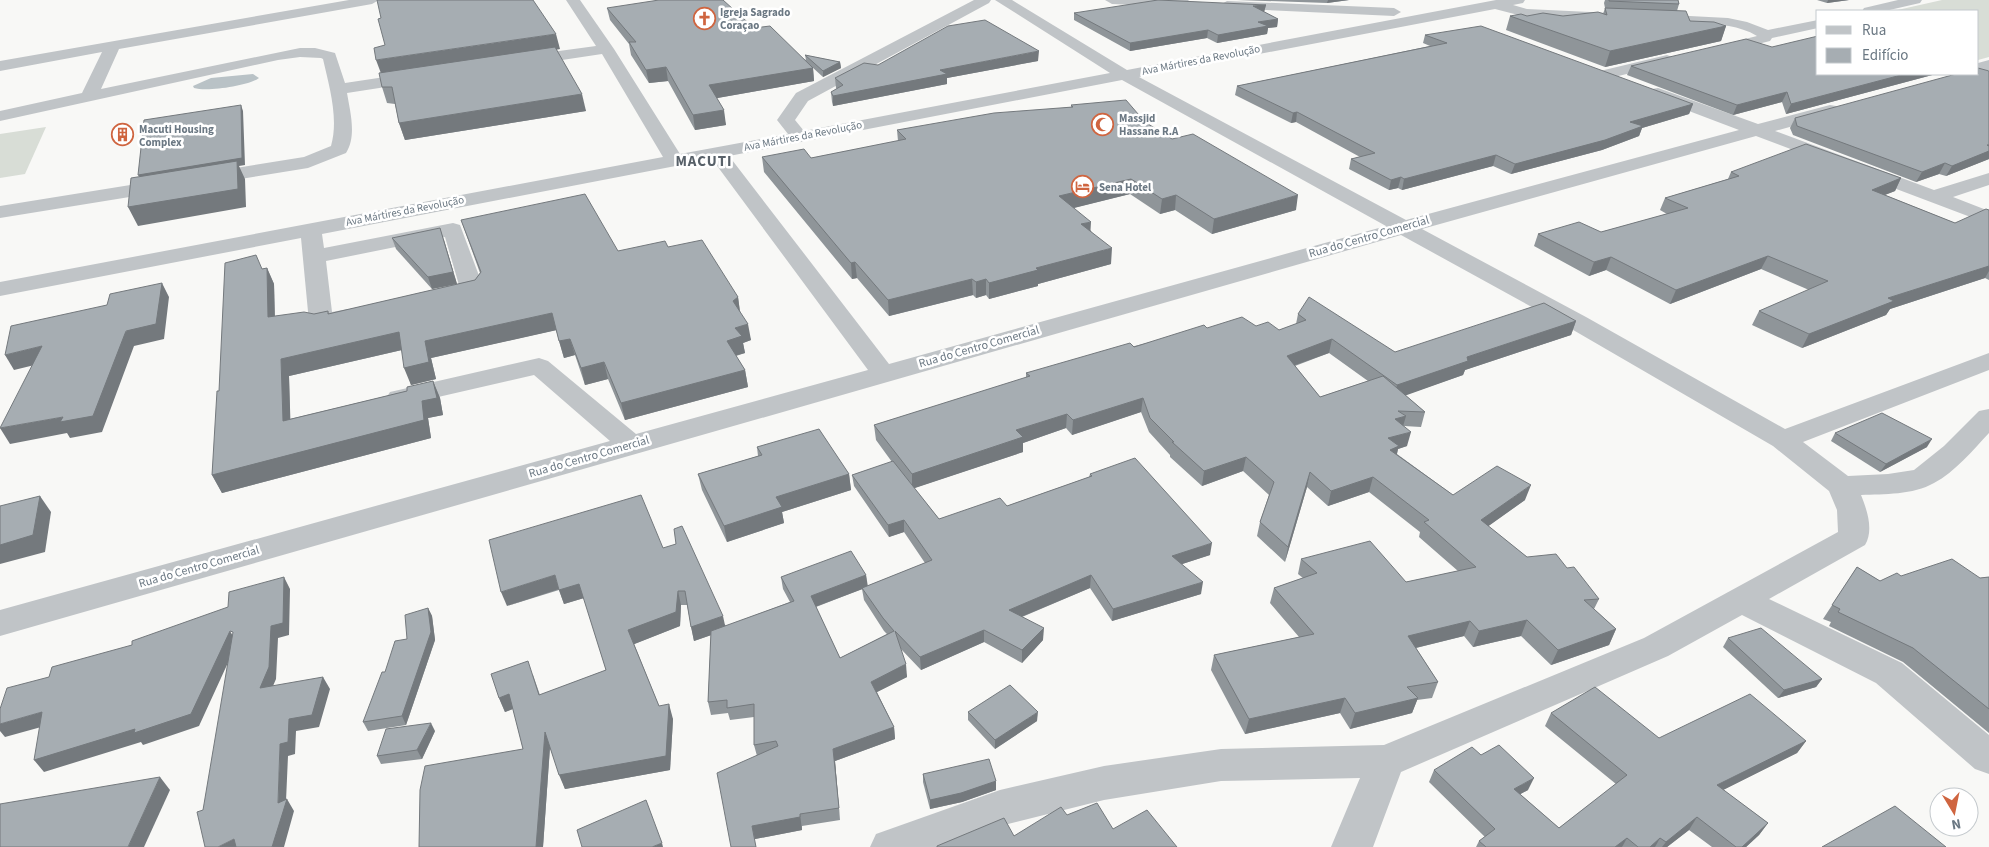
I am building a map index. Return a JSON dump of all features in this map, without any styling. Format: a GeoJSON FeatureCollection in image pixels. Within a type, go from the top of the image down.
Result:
{"type":"FeatureCollection","features":[{"type":"Feature","properties":{"kind":"street"},"geometry":{"type":"LineString","coordinates":[[0,66],[372,0]]}},
{"type":"Feature","properties":{"kind":"street"},"geometry":{"type":"LineString","coordinates":[[573,0],[606,49],[674,160]]}},
{"type":"Feature","properties":{"kind":"street"},"geometry":{"type":"LineString","coordinates":[[800,137],[786,120],[802,97],[984,0]]}},
{"type":"Feature","properties":{"kind":"street"},"geometry":{"type":"LineString","coordinates":[[891,847],[1000,808],[1104,783],[1221,765],[1386,761],[1656,647],[1854,537],[1852,510],[1842,486],[1782,440],[1577,322],[1124,75],[1002,0]]}},
{"type":"Feature","properties":{"kind":"street"},"geometry":{"type":"LineString","coordinates":[[1112,0],[1442,14],[1470,24]]}},
{"type":"Feature","properties":{"kind":"street","name":"Ava Mártires da Revolução"},"geometry":{"type":"LineString","coordinates":[[0,289],[1518,0]]}},
{"type":"Feature","properties":{"kind":"street"},"geometry":{"type":"LineString","coordinates":[[1873,10],[1915,0]]}},
{"type":"Feature","properties":{"kind":"street"},"geometry":{"type":"LineString","coordinates":[[1578,3],[1601,10],[1630,15]]}},
{"type":"Feature","properties":{"kind":"street"},"geometry":{"type":"LineString","coordinates":[[1495,4],[1526,13],[1630,15],[1743,24],[1754,27],[1766,35]]}},
{"type":"Feature","properties":{"kind":"street"},"geometry":{"type":"LineString","coordinates":[[1331,9],[1339,34]]}},
{"type":"Feature","properties":{"kind":"street"},"geometry":{"type":"LineString","coordinates":[[1737,45],[1765,38],[1766,35],[1814,26]]}},
{"type":"Feature","properties":{"kind":"street"},"geometry":{"type":"LineString","coordinates":[[89,96],[113,46]]}},
{"type":"Feature","properties":{"kind":"street"},"geometry":{"type":"LineString","coordinates":[[510,63],[606,49]]}},
{"type":"Feature","properties":{"kind":"street"},"geometry":{"type":"LineString","coordinates":[[0,116],[271,57],[321,52],[330,56],[338,89],[343,140],[339,150],[308,162],[0,212]]}},
{"type":"Feature","properties":{"kind":"street"},"geometry":{"type":"LineString","coordinates":[[1606,74],[1681,57]]}},
{"type":"Feature","properties":{"kind":"street"},"geometry":{"type":"LineString","coordinates":[[1588,67],[1989,218]]}},
{"type":"Feature","properties":{"kind":"street"},"geometry":{"type":"LineString","coordinates":[[338,89],[434,75]]}},
{"type":"Feature","properties":{"kind":"street","name":"Rua do Centro Comercial"},"geometry":{"type":"LineString","coordinates":[[0,623],[1402,228],[1854,104]]}},
{"type":"Feature","properties":{"kind":"street"},"geometry":{"type":"LineString","coordinates":[[716,152],[884,374]]}},
{"type":"Feature","properties":{"kind":"street"},"geometry":{"type":"LineString","coordinates":[[1934,197],[1989,179]]}},
{"type":"Feature","properties":{"kind":"street"},"geometry":{"type":"LineString","coordinates":[[311,229],[321,322],[368,312]]}},
{"type":"Feature","properties":{"kind":"street"},"geometry":{"type":"LineString","coordinates":[[314,258],[453,229],[472,288],[425,299]]}},
{"type":"Feature","properties":{"kind":"street"},"geometry":{"type":"LineString","coordinates":[[1782,440],[1989,361]]}},
{"type":"Feature","properties":{"kind":"street"},"geometry":{"type":"LineString","coordinates":[[372,404],[539,366],[632,446]]}},
{"type":"Feature","properties":{"kind":"street"},"geometry":{"type":"LineString","coordinates":[[1842,486],[1888,484],[1918,479],[1949,457],[1989,417]]}},
{"type":"Feature","properties":{"kind":"street"},"geometry":{"type":"LineString","coordinates":[[1741,600],[1889,673],[1989,758]]}},
{"type":"Feature","properties":{"kind":"street"},"geometry":{"type":"LineString","coordinates":[[1352,847],[1386,761]]}},
{"type":"Feature","properties":{"kind":"shaded area"},"geometry":{"type":"Polygon","coordinates":[[[1942,0],[1989,0],[1989,57],[1979,60],[1979,10],[1897,10],[1942,0]]]}},
{"type":"Feature","properties":{"kind":"shaded area"},"geometry":{"type":"Polygon","coordinates":[[[253,74],[259,78],[237,86],[200,89],[193,86],[211,78],[253,74]]]}},
{"type":"Feature","properties":{"kind":"shaded area"},"geometry":{"type":"Polygon","coordinates":[[[46,127],[25,174],[0,178],[0,134],[46,127]]]}},
{"type":"Feature","properties":{"kind":"building"},"geometry":{"type":"Polygon","coordinates":[[[377,0],[533,0],[556,34],[376,60],[374,48],[385,45],[378,19],[381,18],[377,0]]]}},
{"type":"Feature","properties":{"kind":"building"},"geometry":{"type":"Polygon","coordinates":[[[659,0],[723,0],[754,28],[770,26],[813,68],[709,85],[724,110],[693,115],[666,67],[646,70],[629,42],[636,42],[607,8],[659,0]]]}},
{"type":"Feature","properties":{"kind":"building"},"geometry":{"type":"Polygon","coordinates":[[[1158,0],[1266,5],[1253,6],[1278,19],[1258,22],[1268,26],[1218,35],[1208,30],[1130,43],[1074,13],[1158,0]]]}},
{"type":"Feature","properties":{"kind":"building"},"geometry":{"type":"Polygon","coordinates":[[[1678,0],[1679,4],[1609,1],[1678,0]]]}},
{"type":"Feature","properties":{"kind":"building"},"geometry":{"type":"Polygon","coordinates":[[[1605,8],[1686,11],[1690,21],[1714,22],[1726,26],[1610,51],[1510,16],[1521,14],[1527,16],[1543,13],[1563,16],[1598,12],[1607,15],[1605,8]]]}},
{"type":"Feature","properties":{"kind":"building"},"geometry":{"type":"Polygon","coordinates":[[[985,20],[1039,51],[940,70],[947,74],[833,96],[831,92],[843,85],[835,78],[864,63],[878,65],[948,26],[985,20]]]}},
{"type":"Feature","properties":{"kind":"building"},"geometry":{"type":"Polygon","coordinates":[[[1481,26],[1693,104],[1630,122],[1643,126],[1605,140],[1515,164],[1496,155],[1404,179],[1401,177],[1391,180],[1351,159],[1375,153],[1297,112],[1293,113],[1237,86],[1447,43],[1425,35],[1481,26]]]}},
{"type":"Feature","properties":{"kind":"building"},"geometry":{"type":"Polygon","coordinates":[[[1816,36],[1816,75],[1901,75],[1791,104],[1787,92],[1737,105],[1631,66],[1746,39],[1772,47],[1816,36]]]}},
{"type":"Feature","properties":{"kind":"building"},"geometry":{"type":"Polygon","coordinates":[[[555,47],[582,94],[399,123],[392,87],[382,87],[379,73],[555,47]]]}},
{"type":"Feature","properties":{"kind":"building"},"geometry":{"type":"Polygon","coordinates":[[[805,55],[840,62],[823,71],[805,55]]]}},
{"type":"Feature","properties":{"kind":"building"},"geometry":{"type":"Polygon","coordinates":[[[1979,68],[1989,71],[1989,145],[1987,145],[1989,146],[1989,151],[1952,166],[1945,163],[1922,172],[1797,126],[1795,118],[1952,75],[1979,75],[1979,68]]]}},
{"type":"Feature","properties":{"kind":"building"},"geometry":{"type":"Polygon","coordinates":[[[1126,100],[1145,122],[1172,139],[1193,134],[1298,195],[1214,219],[1176,195],[1162,199],[1131,179],[1059,196],[1091,222],[1081,224],[1112,248],[1036,268],[1038,270],[989,283],[986,279],[976,282],[972,279],[888,300],[855,262],[851,263],[762,157],[804,149],[811,158],[906,139],[897,130],[994,113],[1073,107],[1071,105],[1126,100]]]}},
{"type":"Feature","properties":{"kind":"building"},"geometry":{"type":"Polygon","coordinates":[[[241,105],[242,158],[138,175],[144,120],[241,105]]]}},
{"type":"Feature","properties":{"kind":"building"},"geometry":{"type":"Polygon","coordinates":[[[1806,144],[1901,178],[1872,190],[1955,223],[1986,209],[1989,210],[1989,266],[1888,298],[1894,301],[1809,334],[1759,311],[1828,281],[1768,256],[1676,290],[1611,257],[1594,262],[1538,234],[1579,222],[1601,232],[1688,208],[1665,198],[1739,176],[1731,172],[1806,144]]]}},
{"type":"Feature","properties":{"kind":"building"},"geometry":{"type":"Polygon","coordinates":[[[237,161],[238,189],[128,207],[131,178],[237,161]]]}},
{"type":"Feature","properties":{"kind":"building"},"geometry":{"type":"Polygon","coordinates":[[[585,194],[618,251],[665,241],[668,247],[702,240],[738,297],[733,301],[748,324],[735,328],[742,336],[727,341],[745,370],[621,403],[604,362],[581,368],[570,339],[559,341],[552,313],[425,341],[429,362],[404,368],[399,332],[281,359],[283,421],[407,391],[407,387],[433,381],[437,398],[422,401],[424,420],[212,475],[217,391],[219,391],[225,263],[256,255],[262,269],[267,268],[268,317],[304,312],[314,314],[328,311],[328,314],[475,280],[481,272],[461,220],[585,194]]]}},
{"type":"Feature","properties":{"kind":"building"},"geometry":{"type":"Polygon","coordinates":[[[440,228],[453,272],[428,277],[392,238],[440,228]]]}},
{"type":"Feature","properties":{"kind":"building"},"geometry":{"type":"Polygon","coordinates":[[[162,283],[156,324],[126,331],[93,416],[60,422],[63,417],[0,428],[42,346],[5,355],[11,326],[107,305],[110,294],[162,283]]]}},
{"type":"Feature","properties":{"kind":"building"},"geometry":{"type":"Polygon","coordinates":[[[1309,297],[1395,352],[1544,303],[1576,321],[1467,357],[1468,361],[1397,385],[1332,339],[1287,356],[1320,397],[1383,376],[1425,412],[1398,411],[1406,416],[1395,419],[1411,432],[1388,438],[1399,446],[1390,450],[1453,495],[1497,466],[1531,485],[1481,520],[1527,557],[1556,554],[1567,568],[1574,567],[1599,599],[1584,600],[1616,629],[1558,650],[1527,620],[1479,631],[1470,621],[1408,636],[1438,682],[1407,687],[1418,698],[1355,713],[1345,698],[1249,719],[1214,655],[1314,634],[1274,588],[1317,573],[1301,559],[1370,541],[1406,582],[1476,567],[1424,522],[1429,520],[1373,477],[1331,491],[1310,472],[1288,547],[1260,522],[1274,482],[1246,457],[1204,471],[1172,442],[1174,442],[1150,418],[1143,398],[1073,420],[1067,414],[1016,430],[1023,437],[912,474],[874,425],[1030,376],[1026,373],[1130,343],[1134,347],[1204,325],[1207,328],[1242,317],[1256,326],[1268,322],[1279,330],[1306,320],[1298,314],[1309,297]]]}},
{"type":"Feature","properties":{"kind":"building"},"geometry":{"type":"Polygon","coordinates":[[[1882,413],[1932,439],[1886,464],[1835,433],[1882,413]]]}},
{"type":"Feature","properties":{"kind":"building"},"geometry":{"type":"Polygon","coordinates":[[[819,429],[849,474],[776,497],[782,507],[724,526],[698,474],[762,455],[757,447],[819,429]]]}},
{"type":"Feature","properties":{"kind":"building"},"geometry":{"type":"Polygon","coordinates":[[[1135,458],[1212,543],[1172,556],[1203,582],[1113,609],[1091,575],[1009,610],[1044,628],[1022,650],[984,630],[920,657],[895,631],[906,664],[871,682],[894,727],[833,749],[839,808],[800,814],[800,817],[752,826],[756,847],[731,847],[717,773],[778,746],[776,741],[754,745],[754,704],[727,708],[727,700],[708,702],[711,631],[794,601],[781,577],[851,551],[866,575],[811,596],[840,658],[894,631],[862,588],[932,560],[904,520],[888,525],[852,475],[893,461],[939,519],[1000,498],[1007,506],[1092,476],[1090,474],[1135,458]]]}},
{"type":"Feature","properties":{"kind":"building"},"geometry":{"type":"Polygon","coordinates":[[[641,495],[663,548],[676,544],[674,529],[682,526],[723,616],[691,627],[685,591],[678,591],[676,612],[628,630],[659,706],[669,704],[666,756],[559,775],[545,732],[536,847],[419,847],[420,790],[425,766],[523,749],[509,694],[499,698],[491,674],[528,661],[539,695],[606,670],[579,584],[559,590],[555,575],[501,592],[489,540],[641,495]]]}},
{"type":"Feature","properties":{"kind":"building"},"geometry":{"type":"Polygon","coordinates":[[[40,496],[33,535],[0,545],[0,506],[40,496]]]}},
{"type":"Feature","properties":{"kind":"building"},"geometry":{"type":"Polygon","coordinates":[[[1952,559],[1980,578],[1989,577],[1989,709],[1913,648],[1838,612],[1840,609],[1832,605],[1857,567],[1880,581],[1897,573],[1901,576],[1952,559]]]}},
{"type":"Feature","properties":{"kind":"building"},"geometry":{"type":"Polygon","coordinates":[[[284,577],[283,623],[271,626],[269,667],[260,688],[323,677],[312,715],[289,719],[288,742],[280,744],[278,803],[287,799],[272,847],[236,847],[234,839],[218,847],[205,847],[197,812],[203,810],[233,632],[230,631],[191,714],[134,733],[135,729],[34,760],[42,712],[0,724],[0,709],[7,688],[49,677],[52,667],[132,645],[132,641],[228,607],[229,592],[284,577]]]}},
{"type":"Feature","properties":{"kind":"building"},"geometry":{"type":"Polygon","coordinates":[[[428,608],[431,632],[402,716],[363,722],[382,672],[385,672],[395,641],[407,639],[405,615],[428,608]]]}},
{"type":"Feature","properties":{"kind":"building"},"geometry":{"type":"Polygon","coordinates":[[[1761,628],[1822,679],[1784,690],[1728,638],[1761,628]]]}},
{"type":"Feature","properties":{"kind":"building"},"geometry":{"type":"Polygon","coordinates":[[[1010,685],[1038,712],[995,740],[968,712],[1010,685]]]}},
{"type":"Feature","properties":{"kind":"building"},"geometry":{"type":"Polygon","coordinates":[[[1595,687],[1659,738],[1750,694],[1806,741],[1717,785],[1768,823],[1742,847],[1736,847],[1697,817],[1666,842],[1660,838],[1650,847],[1638,847],[1627,838],[1615,847],[1486,847],[1479,841],[1495,829],[1434,770],[1472,747],[1481,755],[1499,745],[1534,778],[1514,789],[1559,828],[1627,775],[1551,713],[1595,687]]]}},
{"type":"Feature","properties":{"kind":"building"},"geometry":{"type":"Polygon","coordinates":[[[431,723],[417,750],[377,756],[386,729],[431,723]]]}},
{"type":"Feature","properties":{"kind":"building"},"geometry":{"type":"Polygon","coordinates":[[[989,759],[996,781],[961,793],[930,800],[923,774],[989,759]]]}},
{"type":"Feature","properties":{"kind":"building"},"geometry":{"type":"Polygon","coordinates":[[[160,777],[128,847],[0,847],[0,804],[160,777]]]}},
{"type":"Feature","properties":{"kind":"building"},"geometry":{"type":"Polygon","coordinates":[[[646,800],[662,843],[652,847],[582,847],[577,830],[646,800]]]}},
{"type":"Feature","properties":{"kind":"building"},"geometry":{"type":"Polygon","coordinates":[[[1097,803],[1113,829],[1147,810],[1177,847],[937,847],[1004,818],[1014,836],[1061,807],[1067,815],[1097,803]]]}},
{"type":"Feature","properties":{"kind":"building"},"geometry":{"type":"Polygon","coordinates":[[[1895,806],[1929,833],[1929,837],[1934,837],[1946,847],[1822,847],[1895,806]]]}},
{"type":"Feature","properties":{"kind":"place","name":"Igreja Sagrado Coraçao"},"geometry":{"type":"Point","coordinates":[704,18]}},
{"type":"Feature","properties":{"kind":"place","name":"Massjid Hassane R.A"},"geometry":{"type":"Point","coordinates":[1103,124]}},
{"type":"Feature","properties":{"kind":"place","name":"Macuti Housing Complex"},"geometry":{"type":"Point","coordinates":[123,135]}},
{"type":"Feature","properties":{"kind":"place","name":"Sena Hotel"},"geometry":{"type":"Point","coordinates":[1083,187]}},
{"type":"Feature","properties":{"kind":"district","name":"MACUTI"},"geometry":{"type":"Point","coordinates":[704,161]}}]}
